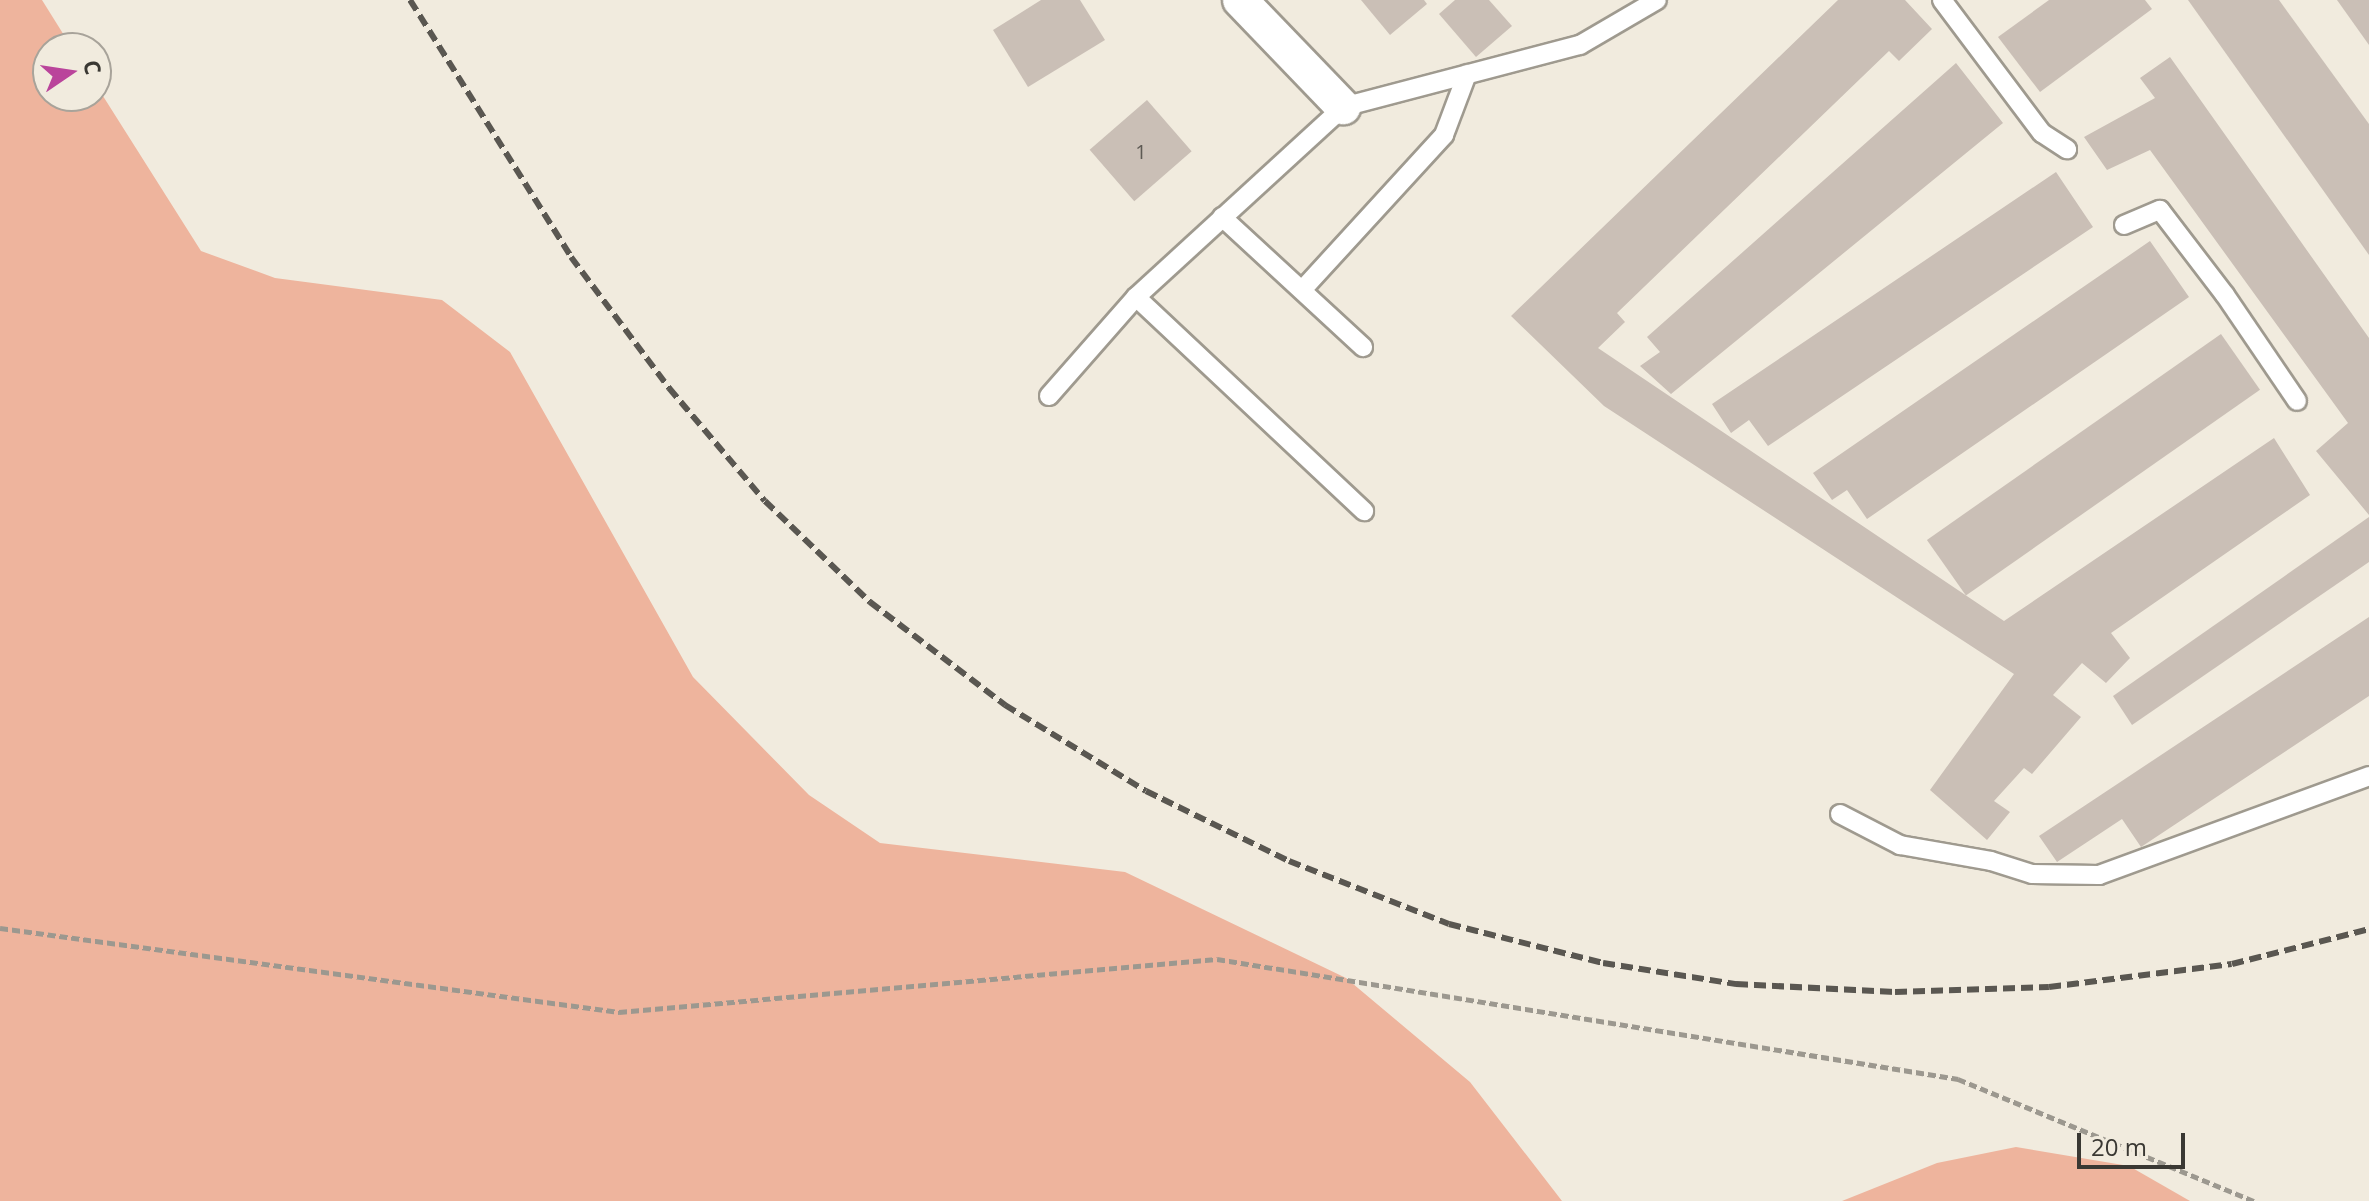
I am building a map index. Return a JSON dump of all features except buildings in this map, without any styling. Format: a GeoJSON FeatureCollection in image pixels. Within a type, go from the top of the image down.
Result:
{"type":"FeatureCollection","features":[{"type":"Feature","properties":{"kind":"street"},"geometry":{"type":"LineString","coordinates":[[1240,0],[1343,107]]}},
{"type":"Feature","properties":{"kind":"lane"},"geometry":{"type":"LineString","coordinates":[[1049,396],[1136,297],[1343,107],[1580,45],[1657,0]]}},
{"type":"Feature","properties":{"kind":"lane"},"geometry":{"type":"LineString","coordinates":[[1942,0],[2042,133],[2067,149]]}},
{"type":"Feature","properties":{"kind":"lane"},"geometry":{"type":"LineString","coordinates":[[1303,289],[1444,135],[1467,74]]}},
{"type":"Feature","properties":{"kind":"lane"},"geometry":{"type":"LineString","coordinates":[[2124,225],[2160,210],[2225,295],[2297,401]]}},
{"type":"Feature","properties":{"kind":"lane"},"geometry":{"type":"LineString","coordinates":[[1222,217],[1363,347]]}},
{"type":"Feature","properties":{"kind":"lane"},"geometry":{"type":"LineString","coordinates":[[1136,297],[1364,511]]}},
{"type":"Feature","properties":{"kind":"lane"},"geometry":{"type":"LineString","coordinates":[[1840,814],[1900,845],[1991,861],[2032,874],[2099,875],[2369,776]]}},
{"type":"Feature","properties":{"kind":"path"},"geometry":{"type":"LineString","coordinates":[[0,928],[619,1012],[1217,959],[1958,1079],[2254,1201]]}},
{"type":"Feature","properties":{"kind":"shaded area"},"geometry":{"type":"Polygon","coordinates":[[[0,0],[42,0],[62,32],[32,32],[32,112],[112,110],[201,251],[275,278],[442,300],[510,352],[693,677],[809,795],[880,843],[1125,872],[1346,978],[1470,1082],[1562,1201],[0,1201],[0,0]]]}},
{"type":"Feature","properties":{"kind":"shaded area"},"geometry":{"type":"Polygon","coordinates":[[[2016,1147],[2129,1166],[2190,1201],[1842,1201],[1937,1163],[2016,1147]]]}},
{"type":"Feature","properties":{"kind":"railway"},"geometry":{"type":"LineString","coordinates":[[410,0],[571,257],[669,388],[765,501],[870,602],[1005,705],[1146,791],[1289,861],[1449,924],[1603,963],[1736,984],[1895,992],[2049,987],[2232,964],[2369,929]]}}]}
